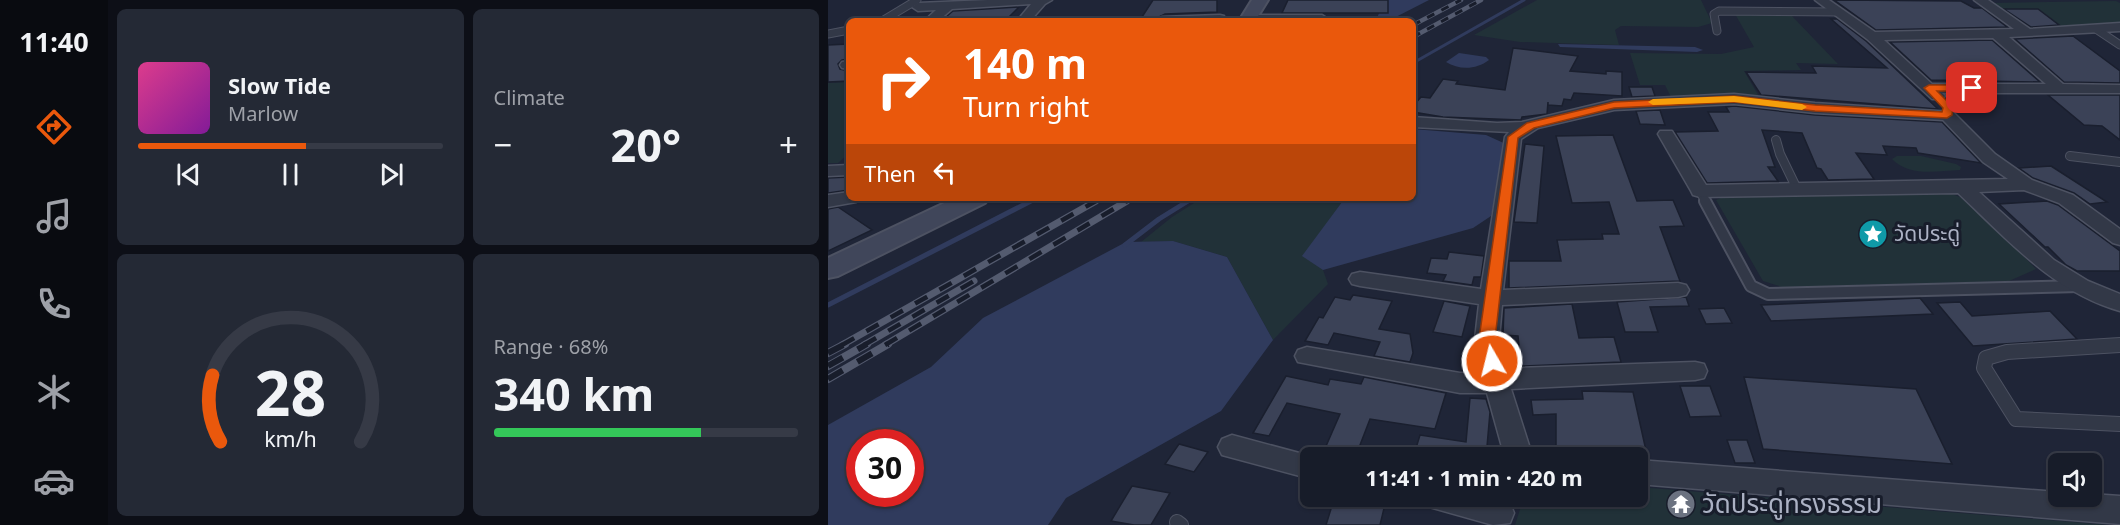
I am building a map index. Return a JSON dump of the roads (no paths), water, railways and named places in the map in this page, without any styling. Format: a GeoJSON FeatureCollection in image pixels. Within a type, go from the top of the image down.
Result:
{"type":"FeatureCollection","features":[{"type":"Feature","properties":{"kind":"main road"},"geometry":{"type":"LineString","coordinates":[[1249,18],[1260,0]]}},
{"type":"Feature","properties":{"kind":"main road"},"geometry":{"type":"LineString","coordinates":[[828,269],[970,201]]}},
{"type":"Feature","properties":{"kind":"street"},"geometry":{"type":"LineString","coordinates":[[918,4],[949,6],[1044,0]]}},
{"type":"Feature","properties":{"kind":"street"},"geometry":{"type":"LineString","coordinates":[[1026,18],[1044,0]]}},
{"type":"Feature","properties":{"kind":"street"},"geometry":{"type":"LineString","coordinates":[[1821,0],[1872,36],[1929,88],[1948,107],[1947,115]]}},
{"type":"Feature","properties":{"kind":"street"},"geometry":{"type":"LineString","coordinates":[[1980,0],[2027,33]]}},
{"type":"Feature","properties":{"kind":"street"},"geometry":{"type":"LineString","coordinates":[[934,18],[949,6]]}},
{"type":"Feature","properties":{"kind":"street"},"geometry":{"type":"LineString","coordinates":[[1189,15],[1212,18]]}},
{"type":"Feature","properties":{"kind":"street"},"geometry":{"type":"LineString","coordinates":[[1872,36],[2027,33],[2120,27]]}},
{"type":"Feature","properties":{"kind":"street"},"geometry":{"type":"LineString","coordinates":[[1997,34],[2060,88]]}},
{"type":"Feature","properties":{"kind":"street"},"geometry":{"type":"LineString","coordinates":[[1929,88],[2120,89]]}},
{"type":"Feature","properties":{"kind":"street"},"geometry":{"type":"LineString","coordinates":[[1416,122],[1505,132],[1614,105],[1734,99],[1815,108],[1947,115],[1989,158],[2026,184],[2066,199],[2120,239]]}},
{"type":"Feature","properties":{"kind":"street"},"geometry":{"type":"LineString","coordinates":[[1505,132],[1487,339],[1516,447]]}},
{"type":"Feature","properties":{"kind":"street"},"geometry":{"type":"LineString","coordinates":[[1666,134],[1700,191],[2026,184]]}},
{"type":"Feature","properties":{"kind":"street"},"geometry":{"type":"LineString","coordinates":[[828,171],[846,170]]}},
{"type":"Feature","properties":{"kind":"street"},"geometry":{"type":"LineString","coordinates":[[1963,187],[2047,265],[2080,286],[2120,303]]}},
{"type":"Feature","properties":{"kind":"street"},"geometry":{"type":"LineString","coordinates":[[828,201],[846,198]]}},
{"type":"Feature","properties":{"kind":"street"},"geometry":{"type":"LineString","coordinates":[[1360,279],[1491,298],[1678,290]]}},
{"type":"Feature","properties":{"kind":"street"},"geometry":{"type":"LineString","coordinates":[[1306,356],[1460,383],[1497,383],[1516,378],[1695,371]]}},
{"type":"Feature","properties":{"kind":"street"},"geometry":{"type":"LineString","coordinates":[[1232,447],[1300,463]]}},
{"type":"Feature","properties":{"kind":"street"},"geometry":{"type":"LineString","coordinates":[[1648,473],[2120,510]]}},
{"type":"Feature","properties":{"kind":"street"},"geometry":{"type":"LineString","coordinates":[[1479,507],[1500,512]]}},
{"type":"Feature","properties":{"kind":"lane"},"geometry":{"type":"LineString","coordinates":[[888,18],[918,4]]}},
{"type":"Feature","properties":{"kind":"lane"},"geometry":{"type":"LineString","coordinates":[[1718,31],[1714,14],[1719,11],[1839,12]]}},
{"type":"Feature","properties":{"kind":"lane"},"geometry":{"type":"LineString","coordinates":[[2097,29],[2120,45]]}},
{"type":"Feature","properties":{"kind":"lane"},"geometry":{"type":"LineString","coordinates":[[828,34],[846,31]]}},
{"type":"Feature","properties":{"kind":"lane"},"geometry":{"type":"LineString","coordinates":[[1776,140],[1780,154],[1797,189]]}},
{"type":"Feature","properties":{"kind":"lane"},"geometry":{"type":"LineString","coordinates":[[2070,156],[2120,162]]}},
{"type":"Feature","properties":{"kind":"lane"},"geometry":{"type":"LineString","coordinates":[[1700,191],[1751,286],[1768,294],[2080,286]]}},
{"type":"Feature","properties":{"kind":"lane"},"geometry":{"type":"LineString","coordinates":[[2120,345],[2007,352],[1986,357],[1984,368],[2016,418],[2120,424]]}},
{"type":"Feature","properties":{"kind":"water"},"geometry":{"type":"Polygon","coordinates":[[[1385,0],[1429,0],[1394,18],[1377,18],[1385,0]]]}},
{"type":"Feature","properties":{"kind":"water"},"geometry":{"type":"Polygon","coordinates":[[[1558,44],[1695,47],[1703,50],[1697,52],[1560,47],[1558,44]]]}},
{"type":"Feature","properties":{"kind":"water"},"geometry":{"type":"Polygon","coordinates":[[[1459,53],[1486,57],[1489,60],[1479,66],[1468,68],[1446,62],[1459,53]]]}},
{"type":"Feature","properties":{"kind":"water"},"geometry":{"type":"Polygon","coordinates":[[[1416,129],[1486,135],[1508,145],[1491,216],[1473,228],[1323,270],[1302,256],[1343,201],[1416,201],[1416,129]]]}},
{"type":"Feature","properties":{"kind":"water"},"geometry":{"type":"Polygon","coordinates":[[[1173,241],[1227,257],[1273,340],[1221,411],[1066,498],[1048,525],[828,525],[828,425],[931,367],[983,318],[1126,242],[1173,241]]]}},
{"type":"Feature","properties":{"kind":"waterway"},"geometry":{"type":"LineString","coordinates":[[1416,61],[1524,0]]}},
{"type":"Feature","properties":{"kind":"waterway"},"geometry":{"type":"LineString","coordinates":[[828,305],[1031,201]]}},
{"type":"Feature","properties":{"kind":"waterway"},"geometry":{"type":"LineString","coordinates":[[1125,245],[1159,219],[1188,201]]}},
{"type":"Feature","properties":{"kind":"railway"},"geometry":{"type":"LineString","coordinates":[[1416,23],[1461,0]]}},
{"type":"Feature","properties":{"kind":"railway"},"geometry":{"type":"LineString","coordinates":[[1416,35],[1481,0]]}},
{"type":"Feature","properties":{"kind":"railway"},"geometry":{"type":"LineString","coordinates":[[842,345],[1096,201]]}},
{"type":"Feature","properties":{"kind":"railway"},"geometry":{"type":"LineString","coordinates":[[885,345],[1127,201]]}},
{"type":"Feature","properties":{"kind":"railway"},"geometry":{"type":"LineString","coordinates":[[864,345],[974,281]]}},
{"type":"Feature","properties":{"kind":"railway"},"geometry":{"type":"LineString","coordinates":[[828,353],[845,344]]}},
{"type":"Feature","properties":{"kind":"railway"},"geometry":{"type":"LineString","coordinates":[[828,366],[867,344]]}},
{"type":"Feature","properties":{"kind":"railway"},"geometry":{"type":"LineString","coordinates":[[828,379],[888,344]]}},
{"type":"Feature","properties":{"kind":"place","name":"วัดประดู่"},"geometry":{"type":"Point","coordinates":[1873,234]}},
{"type":"Feature","properties":{"kind":"place","name":"วัดประดู่ทรงธรรม"},"geometry":{"type":"Point","coordinates":[1681,504]}}]}
